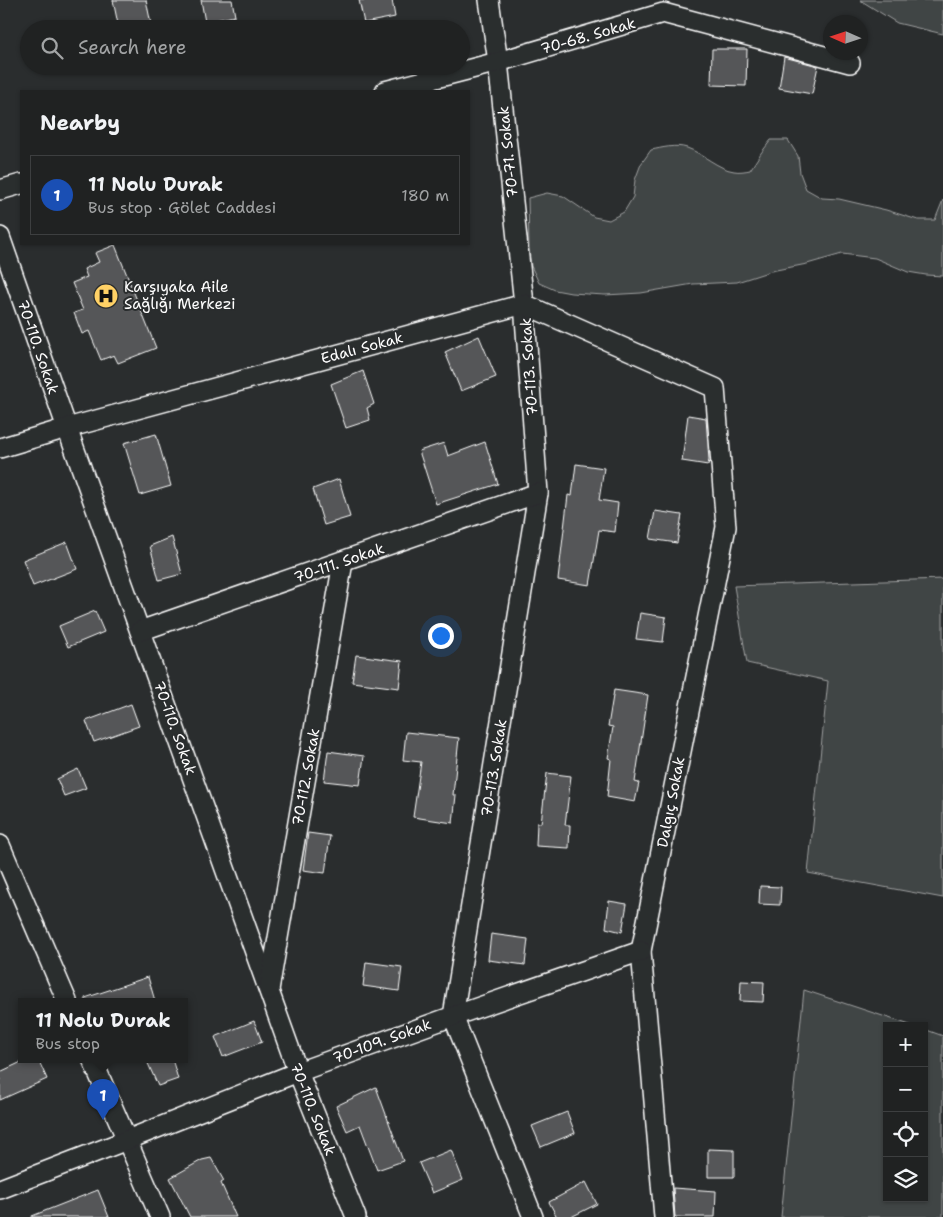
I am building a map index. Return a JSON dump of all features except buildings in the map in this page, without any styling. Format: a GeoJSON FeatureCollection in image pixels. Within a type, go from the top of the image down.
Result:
{"type":"FeatureCollection","features":[{"type":"Feature","properties":{"kind":"street","name":"70-71. Sokak"},"geometry":{"type":"LineString","coordinates":[[489,0],[498,62],[524,304]]}},
{"type":"Feature","properties":{"kind":"street","name":"70-68. Sokak"},"geometry":{"type":"LineString","coordinates":[[470,69],[498,62],[663,7],[850,63]]}},
{"type":"Feature","properties":{"kind":"street","name":"70-68. Sokak"},"geometry":{"type":"LineString","coordinates":[[389,90],[447,75]]}},
{"type":"Feature","properties":{"kind":"street"},"geometry":{"type":"LineString","coordinates":[[0,190],[20,184]]}},
{"type":"Feature","properties":{"kind":"street","name":"70-110. Sokak"},"geometry":{"type":"LineString","coordinates":[[0,237],[298,1072],[356,1217]]}},
{"type":"Feature","properties":{"kind":"street","name":"Dalgıç Sokak"},"geometry":{"type":"LineString","coordinates":[[524,304],[715,388],[726,527],[641,951],[664,1217]]}},
{"type":"Feature","properties":{"kind":"street","name":"Edalı Sokak"},"geometry":{"type":"LineString","coordinates":[[0,448],[67,428],[524,304]]}},
{"type":"Feature","properties":{"kind":"street","name":"70-113. Sokak"},"geometry":{"type":"LineString","coordinates":[[454,1016],[538,493],[524,304]]}},
{"type":"Feature","properties":{"kind":"street","name":"70-111. Sokak"},"geometry":{"type":"LineString","coordinates":[[140,632],[538,493]]}},
{"type":"Feature","properties":{"kind":"street","name":"70-112. Sokak"},"geometry":{"type":"LineString","coordinates":[[269,992],[343,562]]}},
{"type":"Feature","properties":{"kind":"street"},"geometry":{"type":"LineString","coordinates":[[0,845],[66,998]]}},
{"type":"Feature","properties":{"kind":"street","name":"70-109. Sokak"},"geometry":{"type":"LineString","coordinates":[[0,1189],[298,1072],[641,951]]}},
{"type":"Feature","properties":{"kind":"street"},"geometry":{"type":"LineString","coordinates":[[454,1016],[533,1217]]}},
{"type":"Feature","properties":{"kind":"street"},"geometry":{"type":"LineString","coordinates":[[94,1063],[160,1217]]}},
{"type":"Feature","properties":{"kind":"shaded area"},"geometry":{"type":"Polygon","coordinates":[[[860,0],[943,0],[943,34],[897,23],[860,0]]]}},
{"type":"Feature","properties":{"kind":"shaded area"},"geometry":{"type":"Polygon","coordinates":[[[771,140],[788,140],[798,156],[800,173],[806,189],[822,198],[839,199],[918,220],[935,220],[943,200],[943,276],[908,272],[875,258],[842,254],[807,264],[771,271],[737,282],[693,284],[641,293],[605,295],[571,293],[555,290],[539,283],[531,266],[528,198],[547,193],[563,196],[594,217],[609,220],[624,212],[633,197],[635,180],[641,164],[651,150],[678,146],[687,148],[728,170],[742,171],[750,170],[771,140]]]}},
{"type":"Feature","properties":{"kind":"shaded area"},"geometry":{"type":"Polygon","coordinates":[[[943,579],[943,898],[808,873],[828,681],[747,663],[734,586],[943,579]]]}},
{"type":"Feature","properties":{"kind":"shaded area"},"geometry":{"type":"Polygon","coordinates":[[[804,990],[901,1022],[883,1022],[883,1202],[928,1202],[928,1030],[943,1036],[943,1217],[781,1217],[804,990]]]}},
{"type":"Feature","properties":{"kind":"place","name":"Karşıyaka Aile Sağlığı Merkezi"},"geometry":{"type":"Point","coordinates":[106,296]}},
{"type":"Feature","properties":{"kind":"place","name":"11 Nolu Durak"},"geometry":{"type":"Point","coordinates":[103,1120]}}]}
